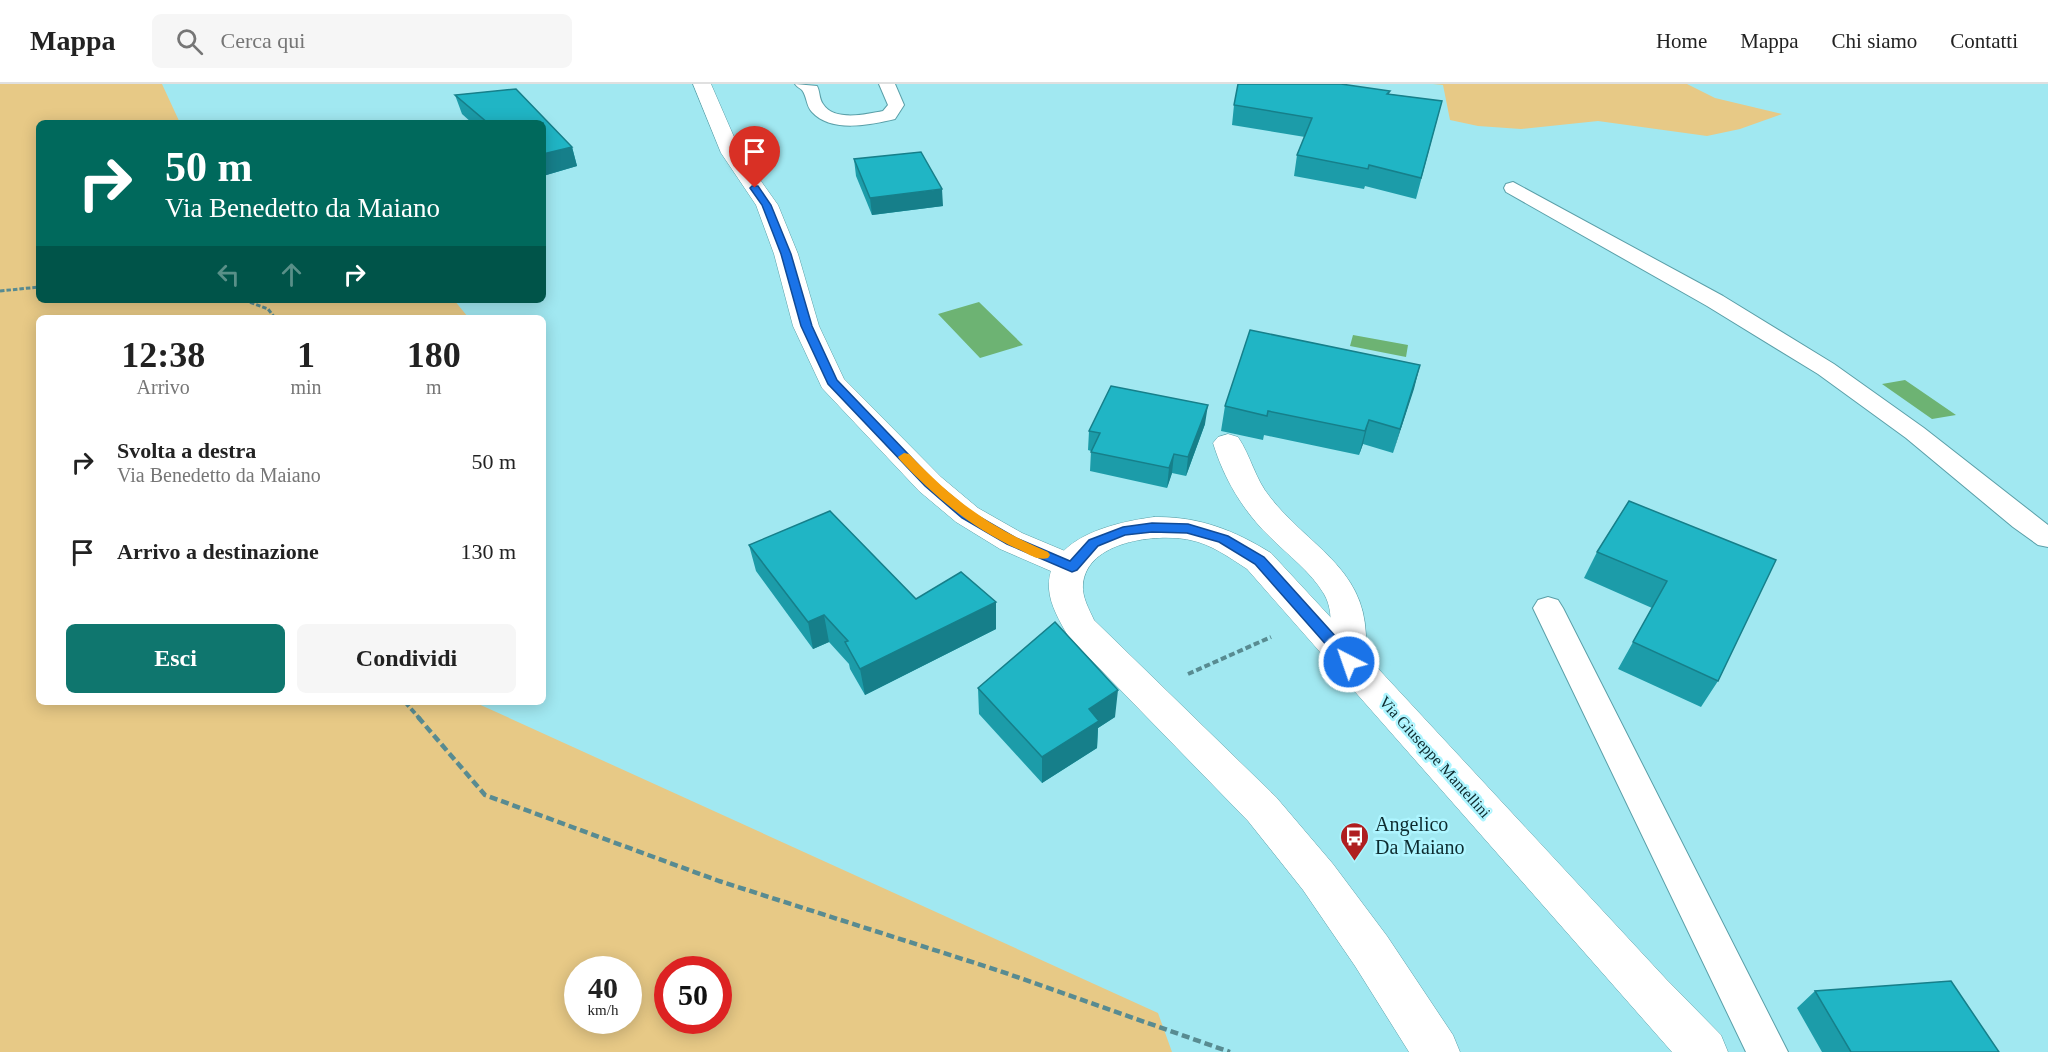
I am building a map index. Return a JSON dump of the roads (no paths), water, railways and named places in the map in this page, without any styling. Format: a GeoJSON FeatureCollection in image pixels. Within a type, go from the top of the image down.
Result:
{"type":"FeatureCollection","features":[{"type":"Feature","properties":{"kind":"street"},"geometry":{"type":"LineString","coordinates":[[702,84],[731,153],[767,205],[786,254],[806,326],[832,382],[930,483],[967,515],[1011,541],[1072,567],[1066,583],[1068,602],[1080,627],[1262,809],[1318,877],[1371,951],[1436,1052]]}},
{"type":"Feature","properties":{"kind":"street"},"geometry":{"type":"LineString","coordinates":[[1228,443],[1233,461],[1247,488],[1269,518],[1335,583],[1346,605],[1349,662]]}},
{"type":"Feature","properties":{"kind":"street","name":"Via Giuseppe Mantellini"},"geometry":{"type":"LineString","coordinates":[[1072,567],[1094,543],[1123,531],[1152,527],[1188,529],[1223,539],[1259,561],[1704,1052]]}},
{"type":"Feature","properties":{"kind":"lane"},"geometry":{"type":"LineString","coordinates":[[802,84],[811,89],[814,106],[825,115],[846,120],[889,115],[896,105],[887,84]]}},
{"type":"Feature","properties":{"kind":"lane"},"geometry":{"type":"LineString","coordinates":[[1513,188],[1715,301],[1826,369],[1915,433],[2023,521],[2048,538]]}},
{"type":"Feature","properties":{"kind":"lane"},"geometry":{"type":"LineString","coordinates":[[1548,608],[1767,1052]]}},
{"type":"Feature","properties":{"kind":"place","name":"Angelico Da Maiano"},"geometry":{"type":"Point","coordinates":[1354,862]}}]}
